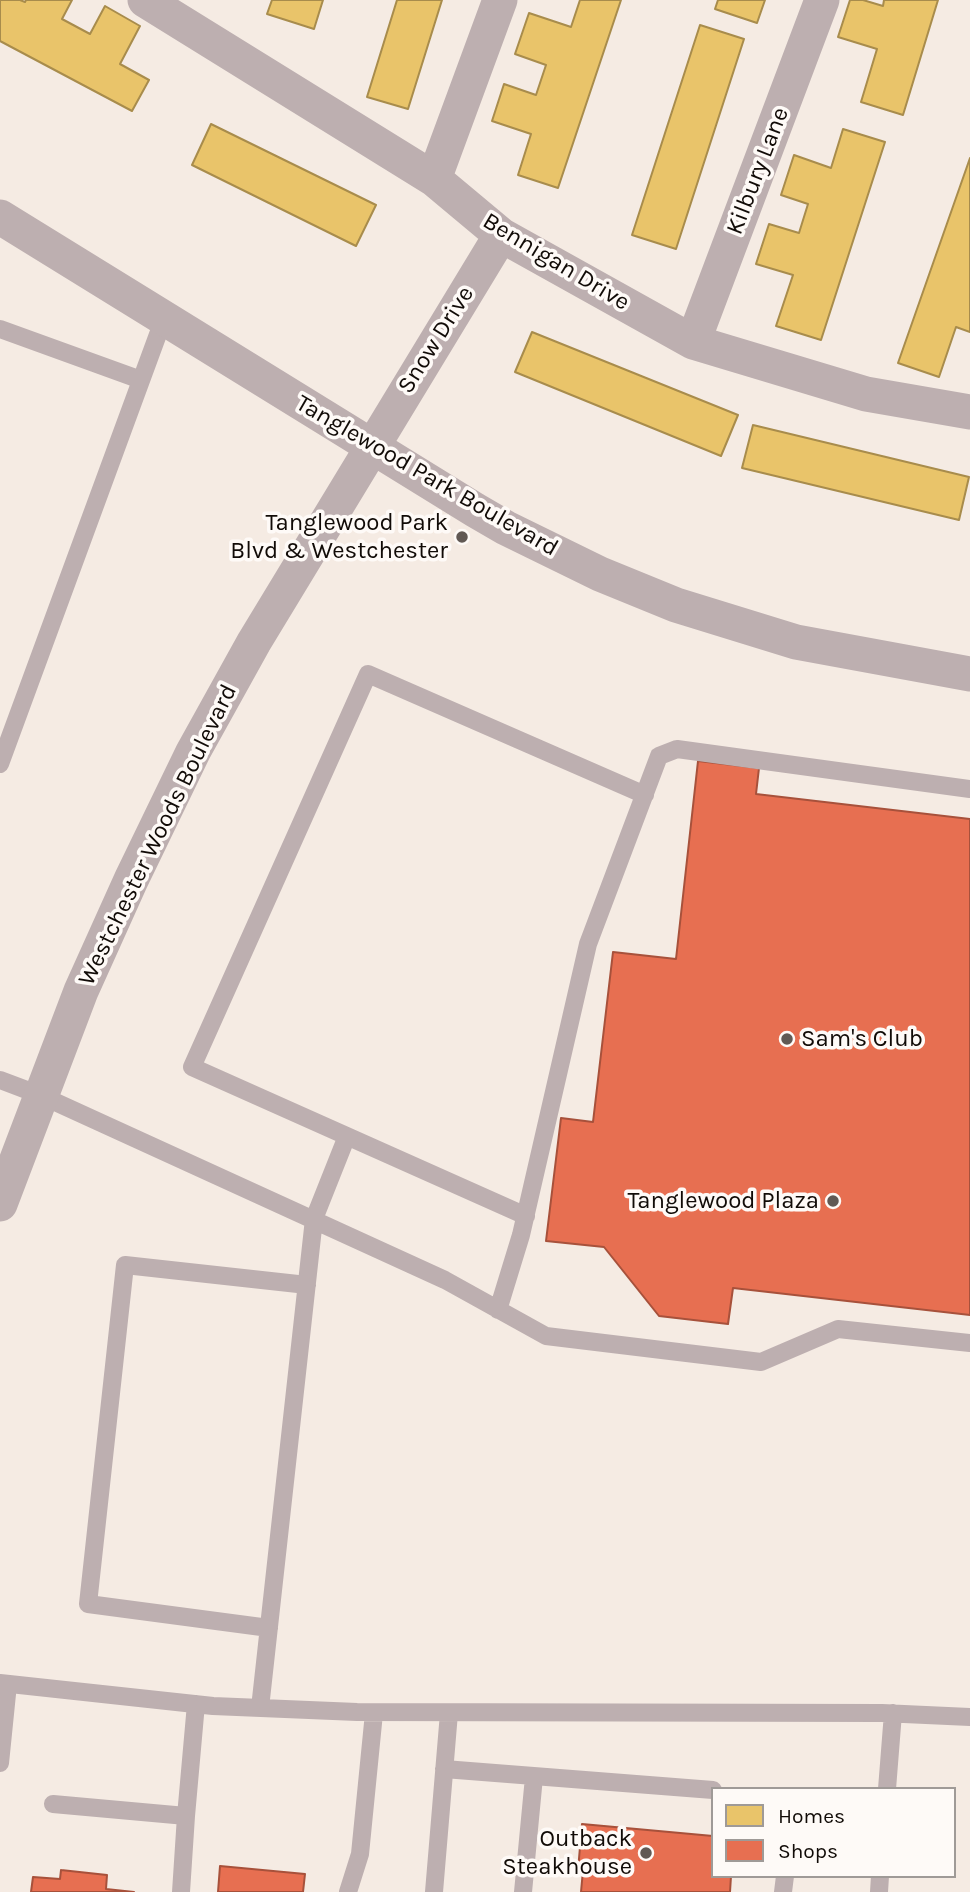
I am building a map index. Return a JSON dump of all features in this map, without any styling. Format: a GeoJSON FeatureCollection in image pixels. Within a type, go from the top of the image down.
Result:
{"type":"FeatureCollection","features":[{"type":"Feature","properties":{"kind":"street","name":"Bennigan Drive"},"geometry":{"type":"LineString","coordinates":[[145,0],[197,14],[434,179],[501,235],[693,342],[866,394],[970,412]]}},
{"type":"Feature","properties":{"kind":"street"},"geometry":{"type":"LineString","coordinates":[[434,179],[500,0]]}},
{"type":"Feature","properties":{"kind":"street","name":"Kilbury Lane"},"geometry":{"type":"LineString","coordinates":[[693,342],[822,0]]}},
{"type":"Feature","properties":{"kind":"street","name":"Tanglewood Park Boulevard"},"geometry":{"type":"LineString","coordinates":[[0,217],[506,528],[600,574],[676,605],[796,642],[970,674]]}},
{"type":"Feature","properties":{"kind":"street","name":"Snow Drive"},"geometry":{"type":"LineString","coordinates":[[371,446],[501,235]]}},
{"type":"Feature","properties":{"kind":"street","name":"Westchester Woods Boulevard"},"geometry":{"type":"LineString","coordinates":[[0,1204],[81,992],[125,892],[193,752],[254,642],[371,446]]}},
{"type":"Feature","properties":{"kind":"lane"},"geometry":{"type":"LineString","coordinates":[[0,764],[164,318]]}},
{"type":"Feature","properties":{"kind":"lane"},"geometry":{"type":"LineString","coordinates":[[0,329],[141,380]]}},
{"type":"Feature","properties":{"kind":"lane"},"geometry":{"type":"LineString","coordinates":[[526,1216],[192,1067],[368,674],[645,795]]}},
{"type":"Feature","properties":{"kind":"lane"},"geometry":{"type":"LineString","coordinates":[[498,1310],[526,1216],[588,944],[660,756],[677,748],[970,789]]}},
{"type":"Feature","properties":{"kind":"lane"},"geometry":{"type":"LineString","coordinates":[[0,1080],[40,1095],[445,1280],[546,1336],[761,1363],[838,1329],[970,1343]]}},
{"type":"Feature","properties":{"kind":"lane"},"geometry":{"type":"LineString","coordinates":[[260,1708],[314,1219],[348,1136]]}},
{"type":"Feature","properties":{"kind":"lane"},"geometry":{"type":"LineString","coordinates":[[269,1628],[88,1604],[123,1279],[125,1265],[307,1285]]}},
{"type":"Feature","properties":{"kind":"lane"},"geometry":{"type":"LineString","coordinates":[[0,1763],[4,1683],[196,1704],[374,1713],[893,1713],[970,1717]]}},
{"type":"Feature","properties":{"kind":"lane"},"geometry":{"type":"LineString","coordinates":[[181,1892],[196,1704]]}},
{"type":"Feature","properties":{"kind":"lane"},"geometry":{"type":"LineString","coordinates":[[348,1892],[360,1854],[374,1713]]}},
{"type":"Feature","properties":{"kind":"lane"},"geometry":{"type":"LineString","coordinates":[[434,1892],[449,1713]]}},
{"type":"Feature","properties":{"kind":"lane"},"geometry":{"type":"LineString","coordinates":[[887,1787],[893,1713]]}},
{"type":"Feature","properties":{"kind":"lane"},"geometry":{"type":"LineString","coordinates":[[444,1769],[711,1790]]}},
{"type":"Feature","properties":{"kind":"lane"},"geometry":{"type":"LineString","coordinates":[[523,1892],[534,1777]]}},
{"type":"Feature","properties":{"kind":"lane"},"geometry":{"type":"LineString","coordinates":[[53,1804],[187,1816]]}},
{"type":"Feature","properties":{"kind":"building: Homes"},"geometry":{"type":"Polygon","coordinates":[[[0,0],[72,0],[62,19],[90,34],[105,6],[140,26],[120,64],[149,80],[132,111],[0,41],[0,0]]]}},
{"type":"Feature","properties":{"kind":"building: Homes"},"geometry":{"type":"Polygon","coordinates":[[[272,0],[323,0],[314,29],[267,14],[272,0]]]}},
{"type":"Feature","properties":{"kind":"building: Homes"},"geometry":{"type":"Polygon","coordinates":[[[397,0],[442,0],[408,109],[367,97],[397,0]]]}},
{"type":"Feature","properties":{"kind":"building: Homes"},"geometry":{"type":"Polygon","coordinates":[[[580,0],[621,0],[558,188],[518,175],[531,134],[492,121],[504,84],[536,95],[546,65],[515,54],[529,13],[571,27],[580,0]]]}},
{"type":"Feature","properties":{"kind":"building: Homes"},"geometry":{"type":"Polygon","coordinates":[[[718,0],[765,0],[757,23],[715,9],[718,0]]]}},
{"type":"Feature","properties":{"kind":"building: Homes"},"geometry":{"type":"Polygon","coordinates":[[[850,0],[863,0],[883,6],[884,0],[938,0],[903,115],[861,102],[877,49],[838,37],[850,0]]]}},
{"type":"Feature","properties":{"kind":"building: Homes"},"geometry":{"type":"Polygon","coordinates":[[[700,25],[744,39],[676,249],[632,235],[700,25]]]}},
{"type":"Feature","properties":{"kind":"building: Homes"},"geometry":{"type":"Polygon","coordinates":[[[211,124],[376,205],[356,246],[192,165],[211,124]]]}},
{"type":"Feature","properties":{"kind":"building: Homes"},"geometry":{"type":"Polygon","coordinates":[[[843,129],[885,142],[821,340],[776,326],[793,275],[756,264],[769,224],[799,233],[808,204],[781,195],[794,155],[831,168],[843,129]]]}},
{"type":"Feature","properties":{"kind":"building: Homes"},"geometry":{"type":"Polygon","coordinates":[[[970,158],[970,332],[956,327],[939,377],[898,363],[970,158]]]}},
{"type":"Feature","properties":{"kind":"building: Homes"},"geometry":{"type":"Polygon","coordinates":[[[532,332],[738,415],[721,456],[515,372],[532,332]]]}},
{"type":"Feature","properties":{"kind":"building: Homes"},"geometry":{"type":"Polygon","coordinates":[[[753,425],[969,477],[959,520],[742,468],[753,425]]]}},
{"type":"Feature","properties":{"kind":"building: Shops","name":"Sam's Club"},"geometry":{"type":"Polygon","coordinates":[[[698,761],[759,768],[756,794],[970,819],[970,1315],[733,1288],[728,1324],[659,1316],[604,1247],[546,1241],[561,1118],[593,1122],[613,952],[676,959],[698,761]]]}},
{"type":"Feature","properties":{"kind":"building: Shops","name":"Outback Steakhouse"},"geometry":{"type":"Polygon","coordinates":[[[582,1824],[711,1836],[711,1878],[731,1878],[730,1892],[581,1892],[583,1870],[578,1870],[582,1824]]]}},
{"type":"Feature","properties":{"kind":"building: Shops"},"geometry":{"type":"Polygon","coordinates":[[[220,1866],[305,1874],[303,1892],[218,1892],[220,1866]]]}},
{"type":"Feature","properties":{"kind":"building: Shops"},"geometry":{"type":"Polygon","coordinates":[[[61,1870],[107,1875],[106,1889],[134,1892],[31,1892],[33,1877],[60,1879],[61,1870]]]}},
{"type":"Feature","properties":{"kind":"place","name":"Tanglewood Park Blvd & Westchester"},"geometry":{"type":"Point","coordinates":[462,537]}},
{"type":"Feature","properties":{"kind":"place","name":"Sam's Club"},"geometry":{"type":"Point","coordinates":[787,1039]}},
{"type":"Feature","properties":{"kind":"place","name":"Tanglewood Plaza"},"geometry":{"type":"Point","coordinates":[833,1201]}},
{"type":"Feature","properties":{"kind":"place","name":"Outback Steakhouse"},"geometry":{"type":"Point","coordinates":[646,1853]}}]}
